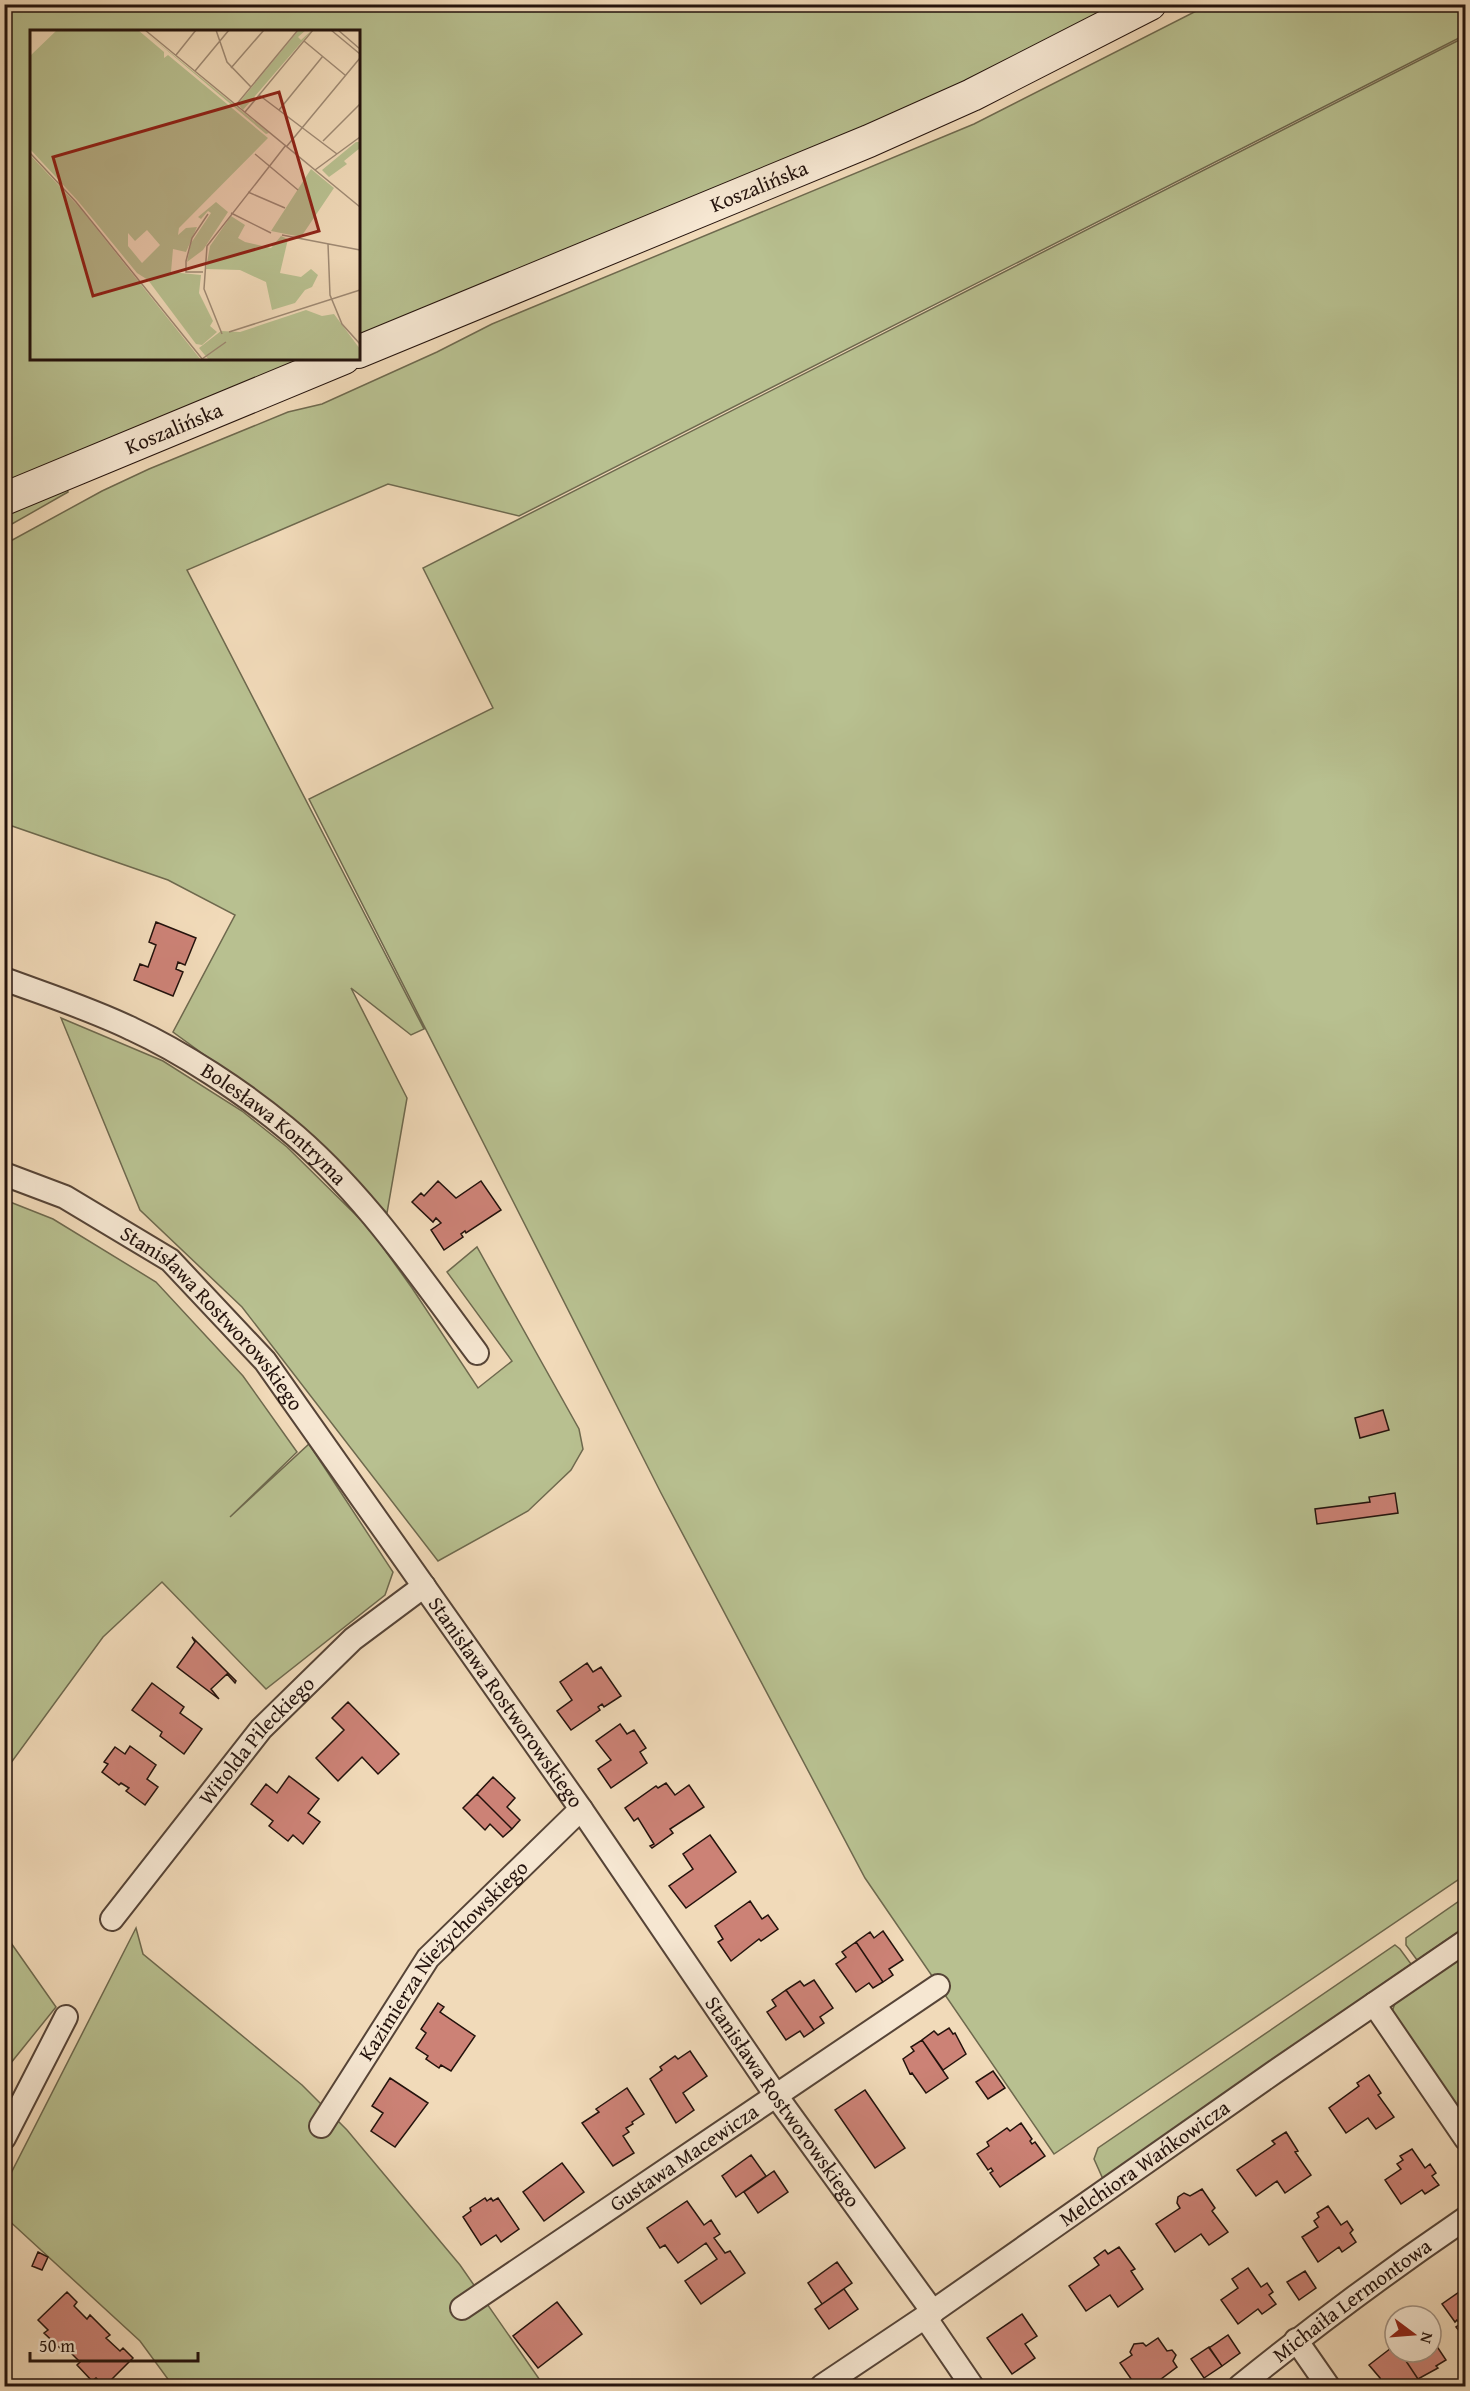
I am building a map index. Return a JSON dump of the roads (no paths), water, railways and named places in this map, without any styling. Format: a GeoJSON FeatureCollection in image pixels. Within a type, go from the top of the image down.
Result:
{"type":"FeatureCollection","features":[{"type":"Feature","properties":{"kind":"street","name":"Koszalińska"},"geometry":{"type":"LineString","coordinates":[[360,351],[951,104],[1150,4]]}},
{"type":"Feature","properties":{"kind":"street","name":"Koszalińska"},"geometry":{"type":"LineString","coordinates":[[4,499],[339,360]]}},
{"type":"Feature","properties":{"kind":"street","name":"Bolesława Kontryma"},"geometry":{"type":"LineString","coordinates":[[4,979],[132,1029],[183,1057],[266,1112],[325,1165],[384,1229],[477,1353]]}},
{"type":"Feature","properties":{"kind":"street","name":"Stanisława Rostworowskiego"},"geometry":{"type":"LineString","coordinates":[[4,1174],[65,1197],[170,1260],[265,1361],[581,1809],[929,2315],[972,2386]]}},
{"type":"Feature","properties":{"kind":"street","name":"Witolda Pileckiego"},"geometry":{"type":"LineString","coordinates":[[112,1919],[261,1730],[353,1639],[424,1586]]}},
{"type":"Feature","properties":{"kind":"street","name":"Kazimierza Nieżychowskiego"},"geometry":{"type":"LineString","coordinates":[[321,2126],[429,1958],[581,1809]]}},
{"type":"Feature","properties":{"kind":"street","name":"Melchiora Wańkowicza"},"geometry":{"type":"LineString","coordinates":[[822,2386],[929,2315],[1466,1941]]}},
{"type":"Feature","properties":{"kind":"street","name":"Gustawa Macewicza"},"geometry":{"type":"LineString","coordinates":[[462,2308],[938,1986]]}},
{"type":"Feature","properties":{"kind":"street"},"geometry":{"type":"LineString","coordinates":[[1374,2004],[1466,2139]]}},
{"type":"Feature","properties":{"kind":"street"},"geometry":{"type":"LineString","coordinates":[[4,2138],[66,2017]]}},
{"type":"Feature","properties":{"kind":"street","name":"Michaiła Lermontowa"},"geometry":{"type":"LineString","coordinates":[[1240,2386],[1296,2340],[1397,2265],[1466,2218]]}},
{"type":"Feature","properties":{"kind":"street"},"geometry":{"type":"LineString","coordinates":[[1296,2340],[1328,2386]]}}]}
